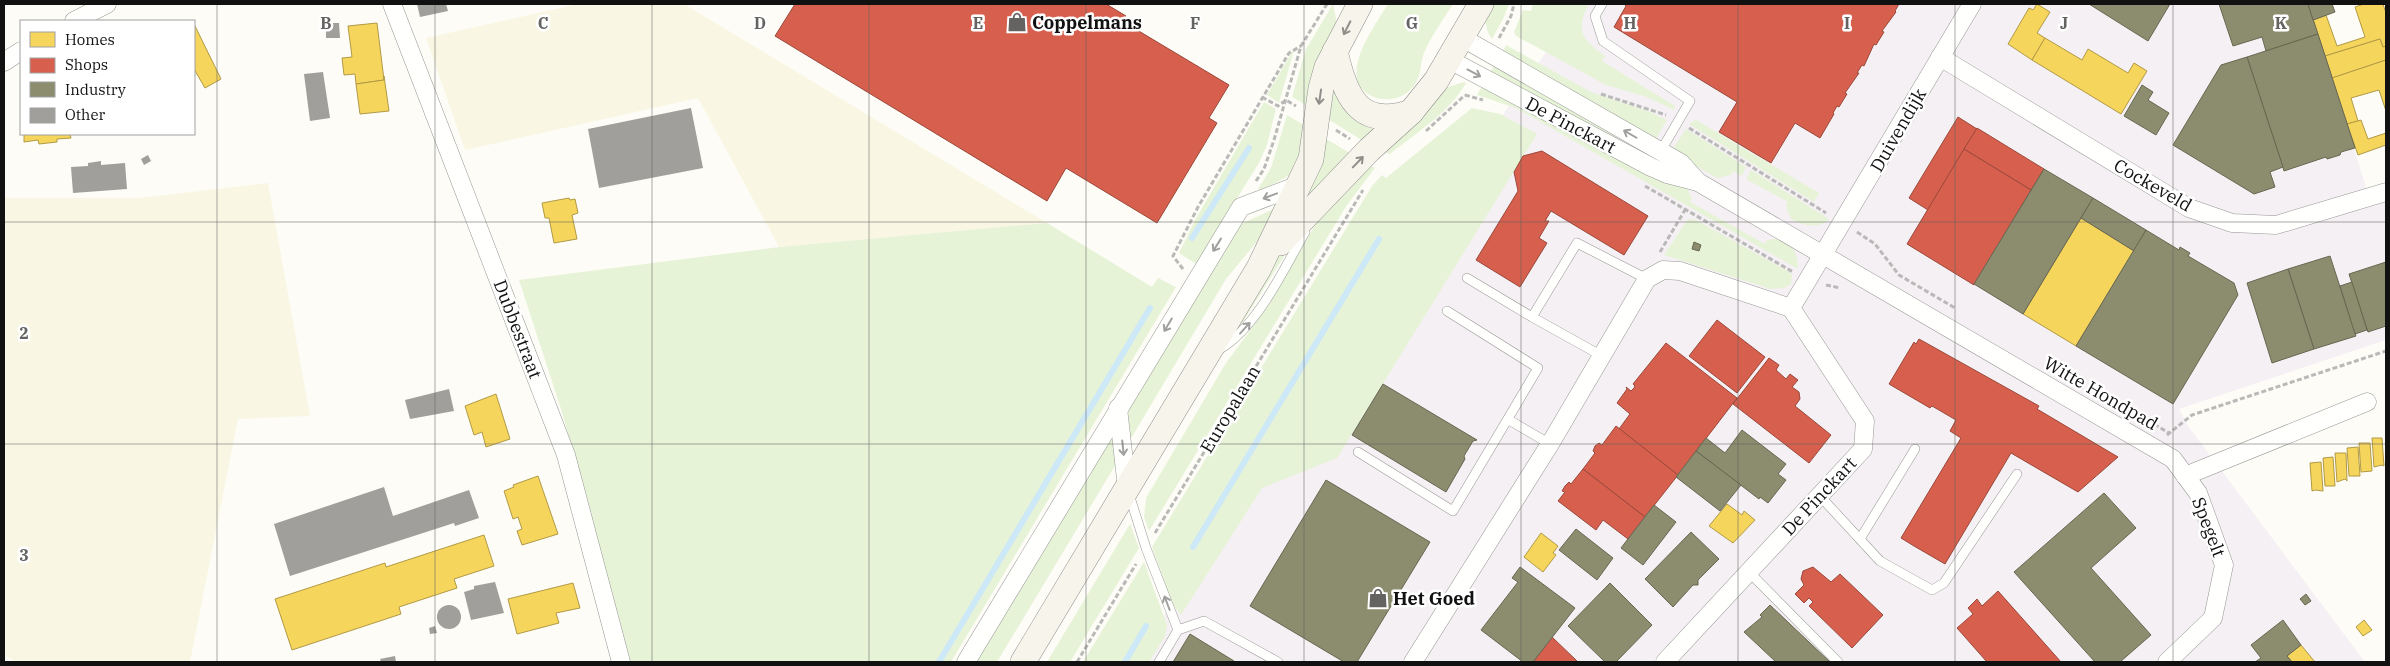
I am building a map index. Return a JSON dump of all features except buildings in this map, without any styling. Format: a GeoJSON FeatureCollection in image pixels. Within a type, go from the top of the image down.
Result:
{"type":"FeatureCollection","features":[{"type":"Feature","properties":{"kind":"main road","name":"Europalaan"},"geometry":{"type":"LineString","coordinates":[[1023,662],[1259,268],[1312,159],[1321,88],[1328,67],[1360,4]]}},
{"type":"Feature","properties":{"kind":"main road","name":"Europalaan"},"geometry":{"type":"LineString","coordinates":[[1259,268],[1288,233],[1369,150],[1411,112],[1436,81],[1478,7]]}},
{"type":"Feature","properties":{"kind":"main road"},"geometry":{"type":"LineString","coordinates":[[1335,52],[1342,80],[1357,106],[1368,114],[1379,117],[1392,118],[1411,112]]}},
{"type":"Feature","properties":{"kind":"street"},"geometry":{"type":"LineString","coordinates":[[76,20],[107,4]]}},
{"type":"Feature","properties":{"kind":"street","name":"Duivendijk"},"geometry":{"type":"LineString","coordinates":[[1823,255],[1972,4]]}},
{"type":"Feature","properties":{"kind":"street","name":"Dubbestraat"},"geometry":{"type":"LineString","coordinates":[[391,6],[468,198],[566,455],[621,662]]}},
{"type":"Feature","properties":{"kind":"street","name":"De Pinckart"},"geometry":{"type":"LineString","coordinates":[[1462,37],[1681,163],[1698,182]]}},
{"type":"Feature","properties":{"kind":"street"},"geometry":{"type":"LineString","coordinates":[[4,62],[20,52]]}},
{"type":"Feature","properties":{"kind":"street","name":"Cockeveld"},"geometry":{"type":"LineString","coordinates":[[1940,57],[2189,208],[2232,223],[2276,225],[2386,192]]}},
{"type":"Feature","properties":{"kind":"street","name":"De Pinckart"},"geometry":{"type":"LineString","coordinates":[[1448,59],[1651,167],[1698,182],[1823,255]]}},
{"type":"Feature","properties":{"kind":"street"},"geometry":{"type":"LineString","coordinates":[[966,662],[1241,207],[1299,185]]}},
{"type":"Feature","properties":{"kind":"street"},"geometry":{"type":"LineString","coordinates":[[1413,662],[1550,444],[1646,279],[1663,270],[1680,271],[1791,308],[1823,255]]}},
{"type":"Feature","properties":{"kind":"street","name":"Witte Hondpad"},"geometry":{"type":"LineString","coordinates":[[1823,255],[2156,447]]}},
{"type":"Feature","properties":{"kind":"street","name":"De Pinckart"},"geometry":{"type":"LineString","coordinates":[[1665,662],[1863,448],[1865,421],[1791,308]]}},
{"type":"Feature","properties":{"kind":"street"},"geometry":{"type":"LineString","coordinates":[[2185,476],[2366,402]]}},
{"type":"Feature","properties":{"kind":"street"},"geometry":{"type":"LineString","coordinates":[[1118,408],[1127,488]]}},
{"type":"Feature","properties":{"kind":"street","name":"Spegelt"},"geometry":{"type":"LineString","coordinates":[[2156,447],[2173,458],[2198,494],[2224,565],[2213,618],[2167,662]]}},
{"type":"Feature","properties":{"kind":"lane"},"geometry":{"type":"LineString","coordinates":[[1602,4],[1595,16],[1603,41],[1690,102],[1651,167]]}},
{"type":"Feature","properties":{"kind":"lane","name":"Europalaan"},"geometry":{"type":"LineString","coordinates":[[1206,356],[1235,340],[1253,319],[1324,197]]}},
{"type":"Feature","properties":{"kind":"lane"},"geometry":{"type":"LineString","coordinates":[[1532,317],[1577,243],[1646,279]]}},
{"type":"Feature","properties":{"kind":"lane"},"geometry":{"type":"LineString","coordinates":[[1467,278],[1602,356]]}},
{"type":"Feature","properties":{"kind":"lane"},"geometry":{"type":"LineString","coordinates":[[1358,452],[1453,511],[1509,420],[1538,368],[1447,311]]}},
{"type":"Feature","properties":{"kind":"lane"},"geometry":{"type":"LineString","coordinates":[[1509,420],[1550,444]]}},
{"type":"Feature","properties":{"kind":"lane"},"geometry":{"type":"LineString","coordinates":[[1860,539],[1915,449]]}},
{"type":"Feature","properties":{"kind":"lane"},"geometry":{"type":"LineString","coordinates":[[1819,495],[1880,561],[1932,590],[1944,583],[2018,474]]}},
{"type":"Feature","properties":{"kind":"lane"},"geometry":{"type":"LineString","coordinates":[[1127,488],[1146,548],[1178,630]]}},
{"type":"Feature","properties":{"kind":"lane"},"geometry":{"type":"LineString","coordinates":[[1748,571],[1838,662]]}},
{"type":"Feature","properties":{"kind":"lane"},"geometry":{"type":"LineString","coordinates":[[1159,662],[1178,630],[1204,621],[1278,662]]}},
{"type":"Feature","properties":{"kind":"path"},"geometry":{"type":"LineString","coordinates":[[1241,207],[1264,169],[1302,46],[1327,4]]}},
{"type":"Feature","properties":{"kind":"path"},"geometry":{"type":"LineString","coordinates":[[1499,37],[1511,16],[1514,4]]}},
{"type":"Feature","properties":{"kind":"path"},"geometry":{"type":"LineString","coordinates":[[1193,284],[1174,256],[1198,207],[1289,52],[1302,46]]}},
{"type":"Feature","properties":{"kind":"path"},"geometry":{"type":"LineString","coordinates":[[1262,97],[1278,106],[1286,100]]}},
{"type":"Feature","properties":{"kind":"path","name":"Europalaan"},"geometry":{"type":"LineString","coordinates":[[1078,662],[1367,183]]}},
{"type":"Feature","properties":{"kind":"path"},"geometry":{"type":"LineString","coordinates":[[1646,279],[1662,246],[1686,210]]}},
{"type":"Feature","properties":{"kind":"path"},"geometry":{"type":"LineString","coordinates":[[1843,223],[1875,244],[1899,275],[1963,312]]}},
{"type":"Feature","properties":{"kind":"path","name":"Witte Hondpad"},"geometry":{"type":"LineString","coordinates":[[2119,404],[2169,433],[2192,415],[2386,351]]}},
{"type":"Feature","properties":{"kind":"shaded area"},"geometry":{"type":"Polygon","coordinates":[[[578,4],[684,4],[1047,223],[779,247],[698,98],[465,150],[426,38],[578,4]]]}},
{"type":"Feature","properties":{"kind":"shaded area"},"geometry":{"type":"Polygon","coordinates":[[[1574,4],[2308,4],[2367,190],[2386,183],[2386,340],[2179,409],[2188,426],[2365,662],[1134,662],[1259,466],[1558,35],[1574,4]]]}},
{"type":"Feature","properties":{"kind":"shaded area"},"geometry":{"type":"Polygon","coordinates":[[[268,183],[310,416],[238,419],[190,662],[16,662],[4,655],[4,198],[139,198],[268,183]]]}},
{"type":"Feature","properties":{"kind":"green space"},"geometry":{"type":"Polygon","coordinates":[[[1333,4],[1337,24],[1311,108],[1292,97],[1306,49],[1333,4]]]}},
{"type":"Feature","properties":{"kind":"green space"},"geometry":{"type":"Polygon","coordinates":[[[1388,4],[1453,4],[1424,53],[1416,83],[1405,94],[1394,99],[1377,98],[1364,91],[1357,80],[1360,54],[1388,4]]]}},
{"type":"Feature","properties":{"kind":"green space"},"geometry":{"type":"Polygon","coordinates":[[[1488,4],[1509,4],[1492,39],[1486,22],[1488,4]]]}},
{"type":"Feature","properties":{"kind":"green space"},"geometry":{"type":"Polygon","coordinates":[[[1533,4],[1585,4],[1588,6],[1582,23],[1583,35],[1591,45],[1605,56],[1602,61],[1675,106],[1674,110],[1647,97],[1606,85],[1516,36],[1514,32],[1523,10],[1531,11],[1533,4]]]}},
{"type":"Feature","properties":{"kind":"green space"},"geometry":{"type":"Polygon","coordinates":[[[1506,45],[1591,92],[1650,112],[1667,120],[1654,142],[1502,53],[1506,45]]]}},
{"type":"Feature","properties":{"kind":"green space"},"geometry":{"type":"Polygon","coordinates":[[[1295,47],[1279,103],[1267,95],[1295,47]]]}},
{"type":"Feature","properties":{"kind":"green space"},"geometry":{"type":"Polygon","coordinates":[[[1495,65],[1618,136],[1616,141],[1490,72],[1495,65]]]}},
{"type":"Feature","properties":{"kind":"green space"},"geometry":{"type":"Polygon","coordinates":[[[1466,83],[1451,104],[1431,122],[1390,154],[1381,151],[1442,89],[1466,83]]]}},
{"type":"Feature","properties":{"kind":"green space"},"geometry":{"type":"Polygon","coordinates":[[[1483,85],[1635,168],[1687,189],[1692,198],[1690,202],[1765,244],[1767,240],[1780,238],[1794,250],[1798,269],[1516,108],[1477,95],[1483,85]]]}},
{"type":"Feature","properties":{"kind":"green space"},"geometry":{"type":"Polygon","coordinates":[[[1335,86],[1379,124],[1368,144],[1323,116],[1335,86]]]}},
{"type":"Feature","properties":{"kind":"green space"},"geometry":{"type":"Polygon","coordinates":[[[1264,102],[1276,109],[1267,145],[1259,163],[1196,264],[1179,253],[1195,220],[1264,102]]]}},
{"type":"Feature","properties":{"kind":"green space"},"geometry":{"type":"Polygon","coordinates":[[[1472,108],[1500,114],[1537,134],[1337,458],[1262,488],[1181,615],[1173,605],[1152,547],[1372,186],[1382,175],[1386,178],[1472,108]]]}},
{"type":"Feature","properties":{"kind":"green space"},"geometry":{"type":"Polygon","coordinates":[[[1287,115],[1309,128],[1293,173],[1261,191],[1258,189],[1271,168],[1287,115]]]}},
{"type":"Feature","properties":{"kind":"green space"},"geometry":{"type":"Polygon","coordinates":[[[1696,120],[1819,193],[1814,202],[1689,124],[1696,120]]]}},
{"type":"Feature","properties":{"kind":"green space"},"geometry":{"type":"Polygon","coordinates":[[[1686,129],[1746,167],[1742,176],[1733,171],[1731,175],[1717,178],[1671,152],[1686,129]]]}},
{"type":"Feature","properties":{"kind":"green space"},"geometry":{"type":"Polygon","coordinates":[[[1321,136],[1355,156],[1301,210],[1321,136]]]}},
{"type":"Feature","properties":{"kind":"green space"},"geometry":{"type":"Polygon","coordinates":[[[1366,163],[1375,168],[1347,205],[1149,531],[1144,517],[1146,498],[1226,363],[1263,313],[1329,202],[1366,163]]]}},
{"type":"Feature","properties":{"kind":"green space"},"geometry":{"type":"Polygon","coordinates":[[[1751,170],[1829,220],[1820,225],[1810,226],[1791,219],[1786,206],[1788,202],[1746,179],[1751,170]]]}},
{"type":"Feature","properties":{"kind":"green space"},"geometry":{"type":"Polygon","coordinates":[[[1276,208],[1264,233],[1226,279],[1130,440],[1126,415],[1128,407],[1238,222],[1241,224],[1276,208]]]}},
{"type":"Feature","properties":{"kind":"green space"},"geometry":{"type":"Polygon","coordinates":[[[1688,219],[1696,220],[1789,272],[1792,275],[1791,284],[1784,288],[1771,289],[1664,255],[1688,219]]]}},
{"type":"Feature","properties":{"kind":"green space"},"geometry":{"type":"Polygon","coordinates":[[[1047,223],[1152,287],[1158,278],[1176,287],[951,662],[631,662],[562,412],[519,280],[779,247],[1047,223]]]}},
{"type":"Feature","properties":{"kind":"green space"},"geometry":{"type":"Polygon","coordinates":[[[1283,247],[1288,250],[1237,331],[1234,329],[1283,247]]]}},
{"type":"Feature","properties":{"kind":"green space"},"geometry":{"type":"Polygon","coordinates":[[[1112,434],[1116,464],[997,662],[974,662],[1112,434]]]}},
{"type":"Feature","properties":{"kind":"green space"},"geometry":{"type":"Polygon","coordinates":[[[1130,524],[1139,548],[1070,662],[1047,662],[1130,524]]]}},
{"type":"Feature","properties":{"kind":"green space"},"geometry":{"type":"Polygon","coordinates":[[[1144,562],[1167,625],[1165,636],[1149,662],[1083,662],[1144,562]]]}},
{"type":"Feature","properties":{"kind":"waterway"},"geometry":{"type":"LineString","coordinates":[[1192,238],[1249,148]]}},
{"type":"Feature","properties":{"kind":"waterway"},"geometry":{"type":"LineString","coordinates":[[1193,547],[1379,239]]}},
{"type":"Feature","properties":{"kind":"waterway"},"geometry":{"type":"LineString","coordinates":[[939,662],[1150,308]]}},
{"type":"Feature","properties":{"kind":"waterway"},"geometry":{"type":"LineString","coordinates":[[1125,662],[1146,626]]}},
{"type":"Feature","properties":{"kind":"place","name":"Coppelmans"},"geometry":{"type":"Point","coordinates":[1017,22]}},
{"type":"Feature","properties":{"kind":"place","name":"Het Goed"},"geometry":{"type":"Point","coordinates":[1378,598]}}]}
